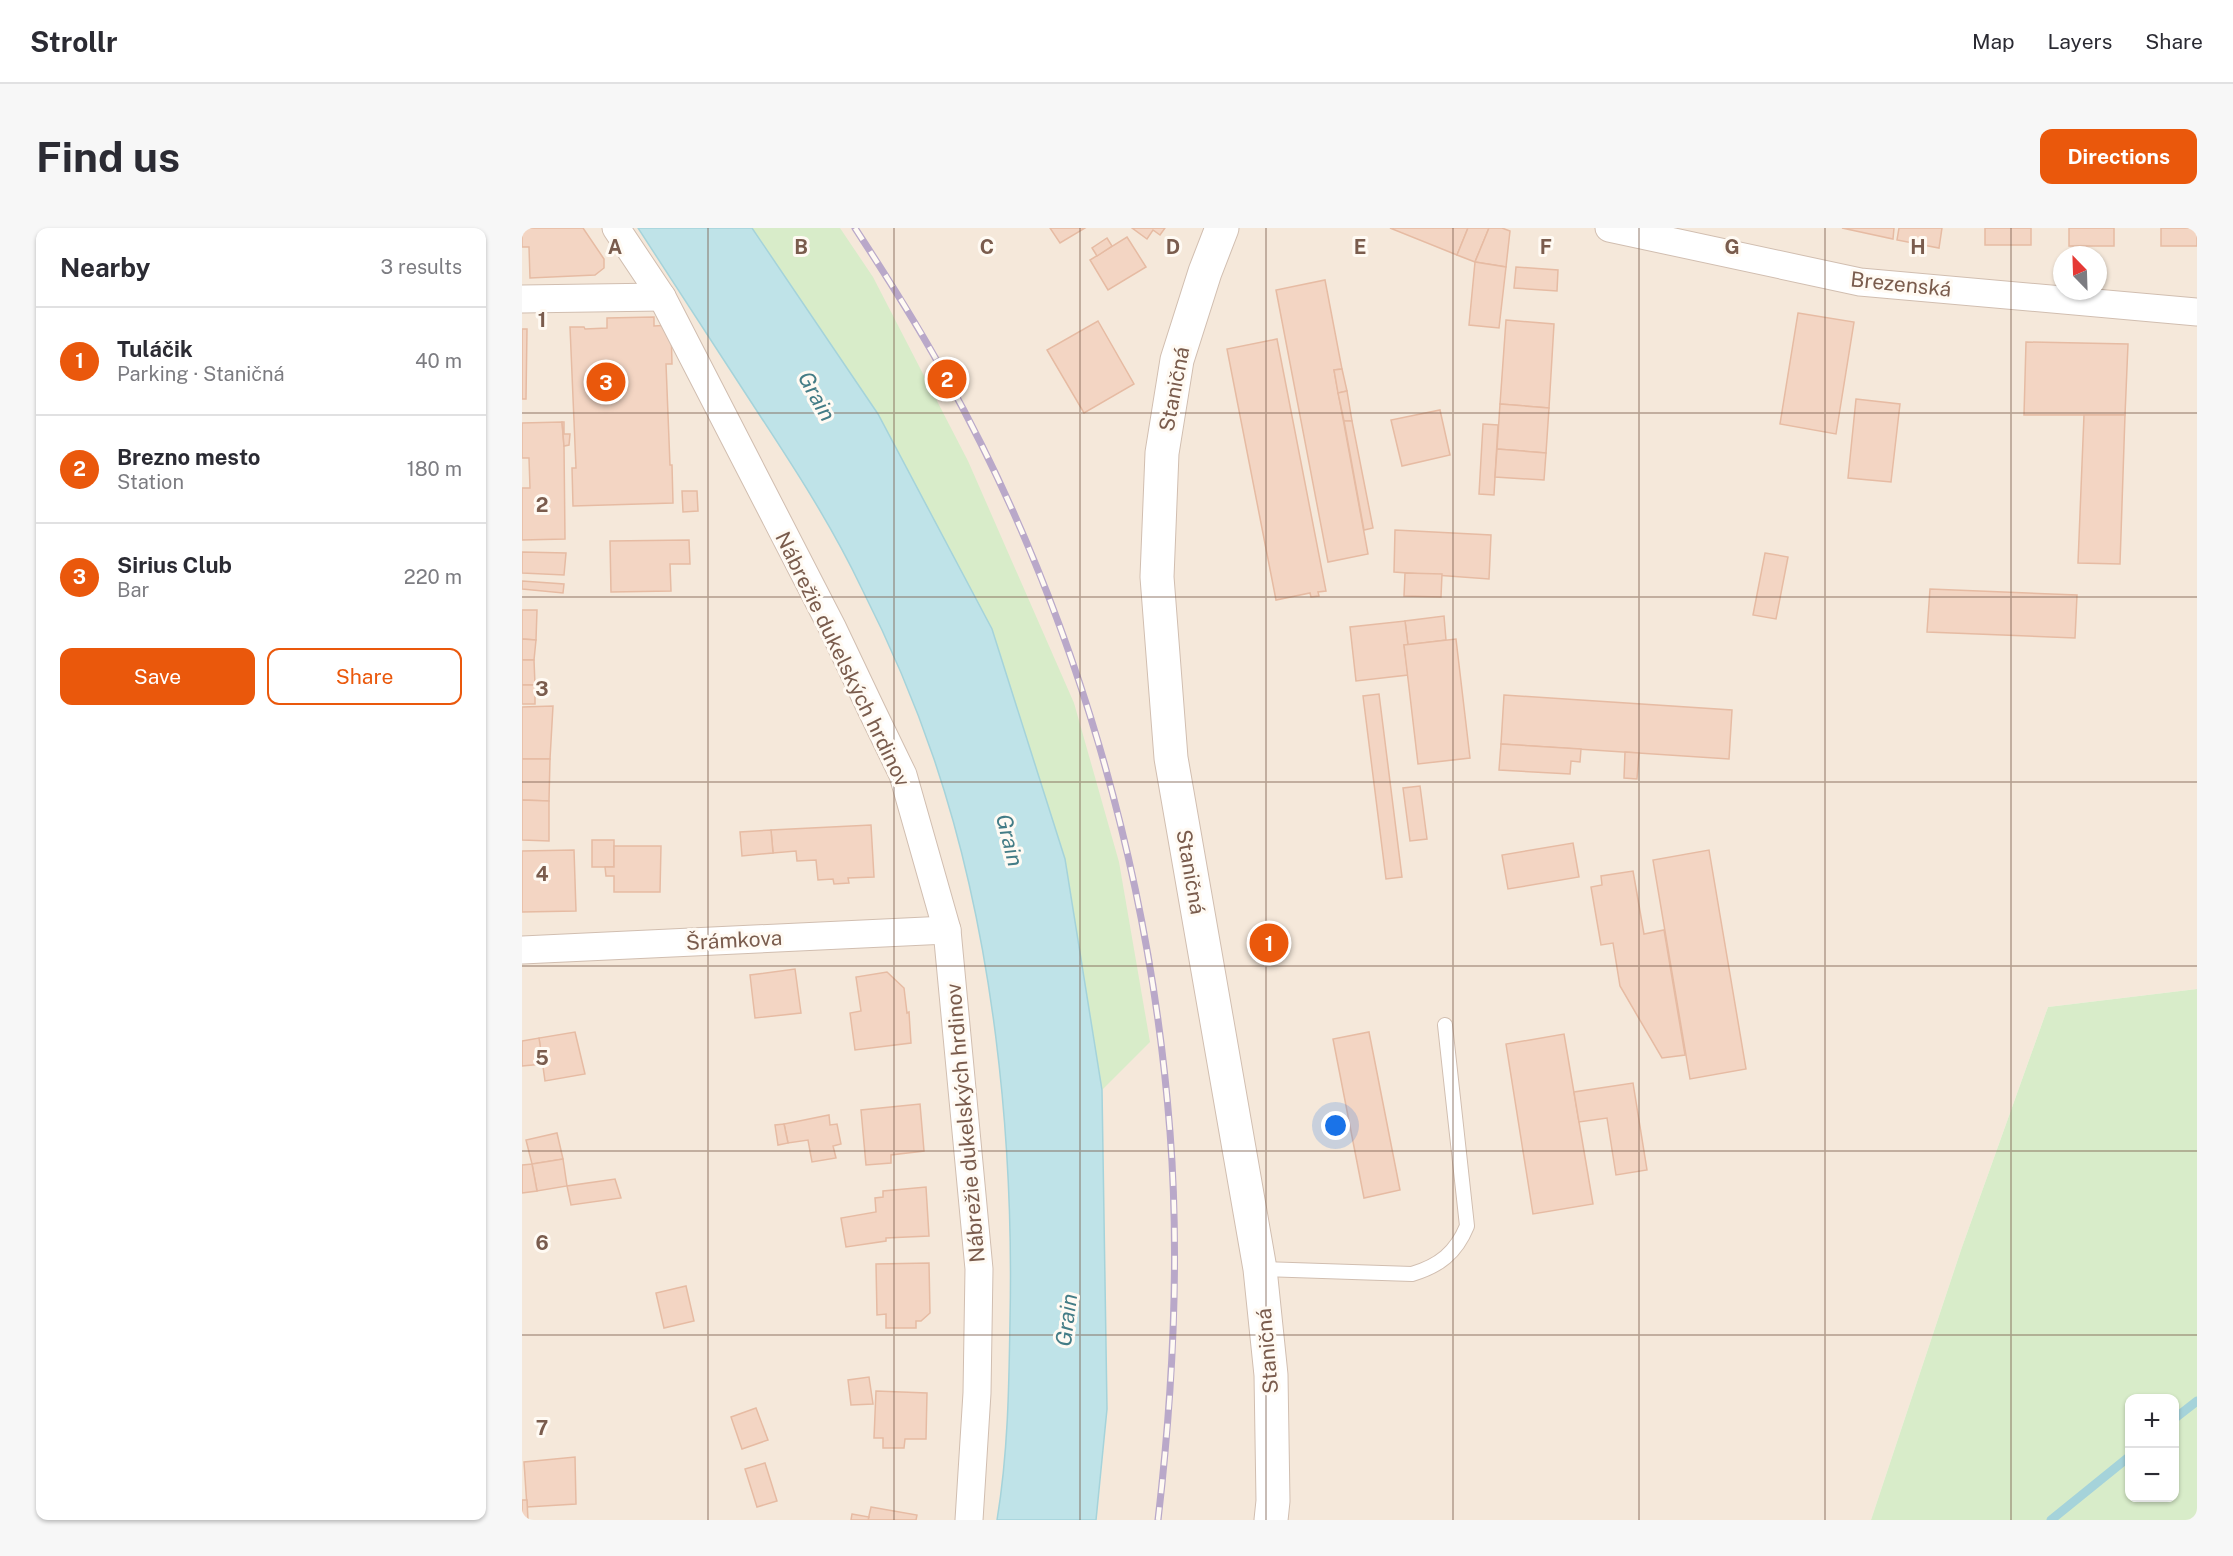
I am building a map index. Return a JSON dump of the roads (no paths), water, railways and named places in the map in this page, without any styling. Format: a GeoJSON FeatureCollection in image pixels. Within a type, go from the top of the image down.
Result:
{"type":"FeatureCollection","features":[{"type":"Feature","properties":{"kind":"street","name":"Nábrežie dukelských hrdinov"},"geometry":{"type":"LineString","coordinates":[[616,228],[662,297],[833,629],[903,775],[947,930],[979,1269],[977,1393],[969,1520]]}},
{"type":"Feature","properties":{"kind":"street","name":"Staničná"},"geometry":{"type":"LineString","coordinates":[[1222,228],[1205,272],[1177,360],[1162,453],[1157,577],[1171,758],[1260,1269],[1271,1375],[1273,1501],[1271,1520]]}},
{"type":"Feature","properties":{"kind":"street","name":"Brezenská"},"geometry":{"type":"LineString","coordinates":[[1609,228],[1860,282],[2197,312]]}},
{"type":"Feature","properties":{"kind":"street"},"geometry":{"type":"LineString","coordinates":[[522,299],[662,297]]}},
{"type":"Feature","properties":{"kind":"street","name":"Šrámkova"},"geometry":{"type":"LineString","coordinates":[[522,950],[947,930]]}},
{"type":"Feature","properties":{"kind":"lane"},"geometry":{"type":"LineString","coordinates":[[1260,1269],[1412,1275],[1431,1268],[1451,1254],[1461,1241],[1467,1226],[1445,1025]]}},
{"type":"Feature","properties":{"kind":"water","name":"Grain"},"geometry":{"type":"Polygon","coordinates":[[[638,228],[752,228],[878,414],[992,629],[1065,859],[1102,1090],[1107,1409],[1096,1520],[997,1520],[1006,1445],[1010,1320],[1008,1179],[1003,1108],[996,1036],[985,964],[971,894],[934,759],[891,650],[837,541],[811,496],[638,228]]]}},
{"type":"Feature","properties":{"kind":"waterway"},"geometry":{"type":"LineString","coordinates":[[2179,1415],[2197,1401]]}},
{"type":"Feature","properties":{"kind":"waterway"},"geometry":{"type":"LineString","coordinates":[[2051,1520],[2125,1460]]}},
{"type":"Feature","properties":{"kind":"railway"},"geometry":{"type":"LineString","coordinates":[[855,228],[947,379],[992,467],[1033,557],[1068,650],[1099,744],[1124,840],[1145,937],[1160,1034],[1173,1181],[1175,1278],[1171,1375],[1158,1520]]}},
{"type":"Feature","properties":{"kind":"place","name":"Brezno mesto"},"geometry":{"type":"Point","coordinates":[947,379]}},
{"type":"Feature","properties":{"kind":"place","name":"Sirius Club"},"geometry":{"type":"Point","coordinates":[606,382]}},
{"type":"Feature","properties":{"kind":"place","name":"Tuláčik"},"geometry":{"type":"Point","coordinates":[1269,943]}}]}
